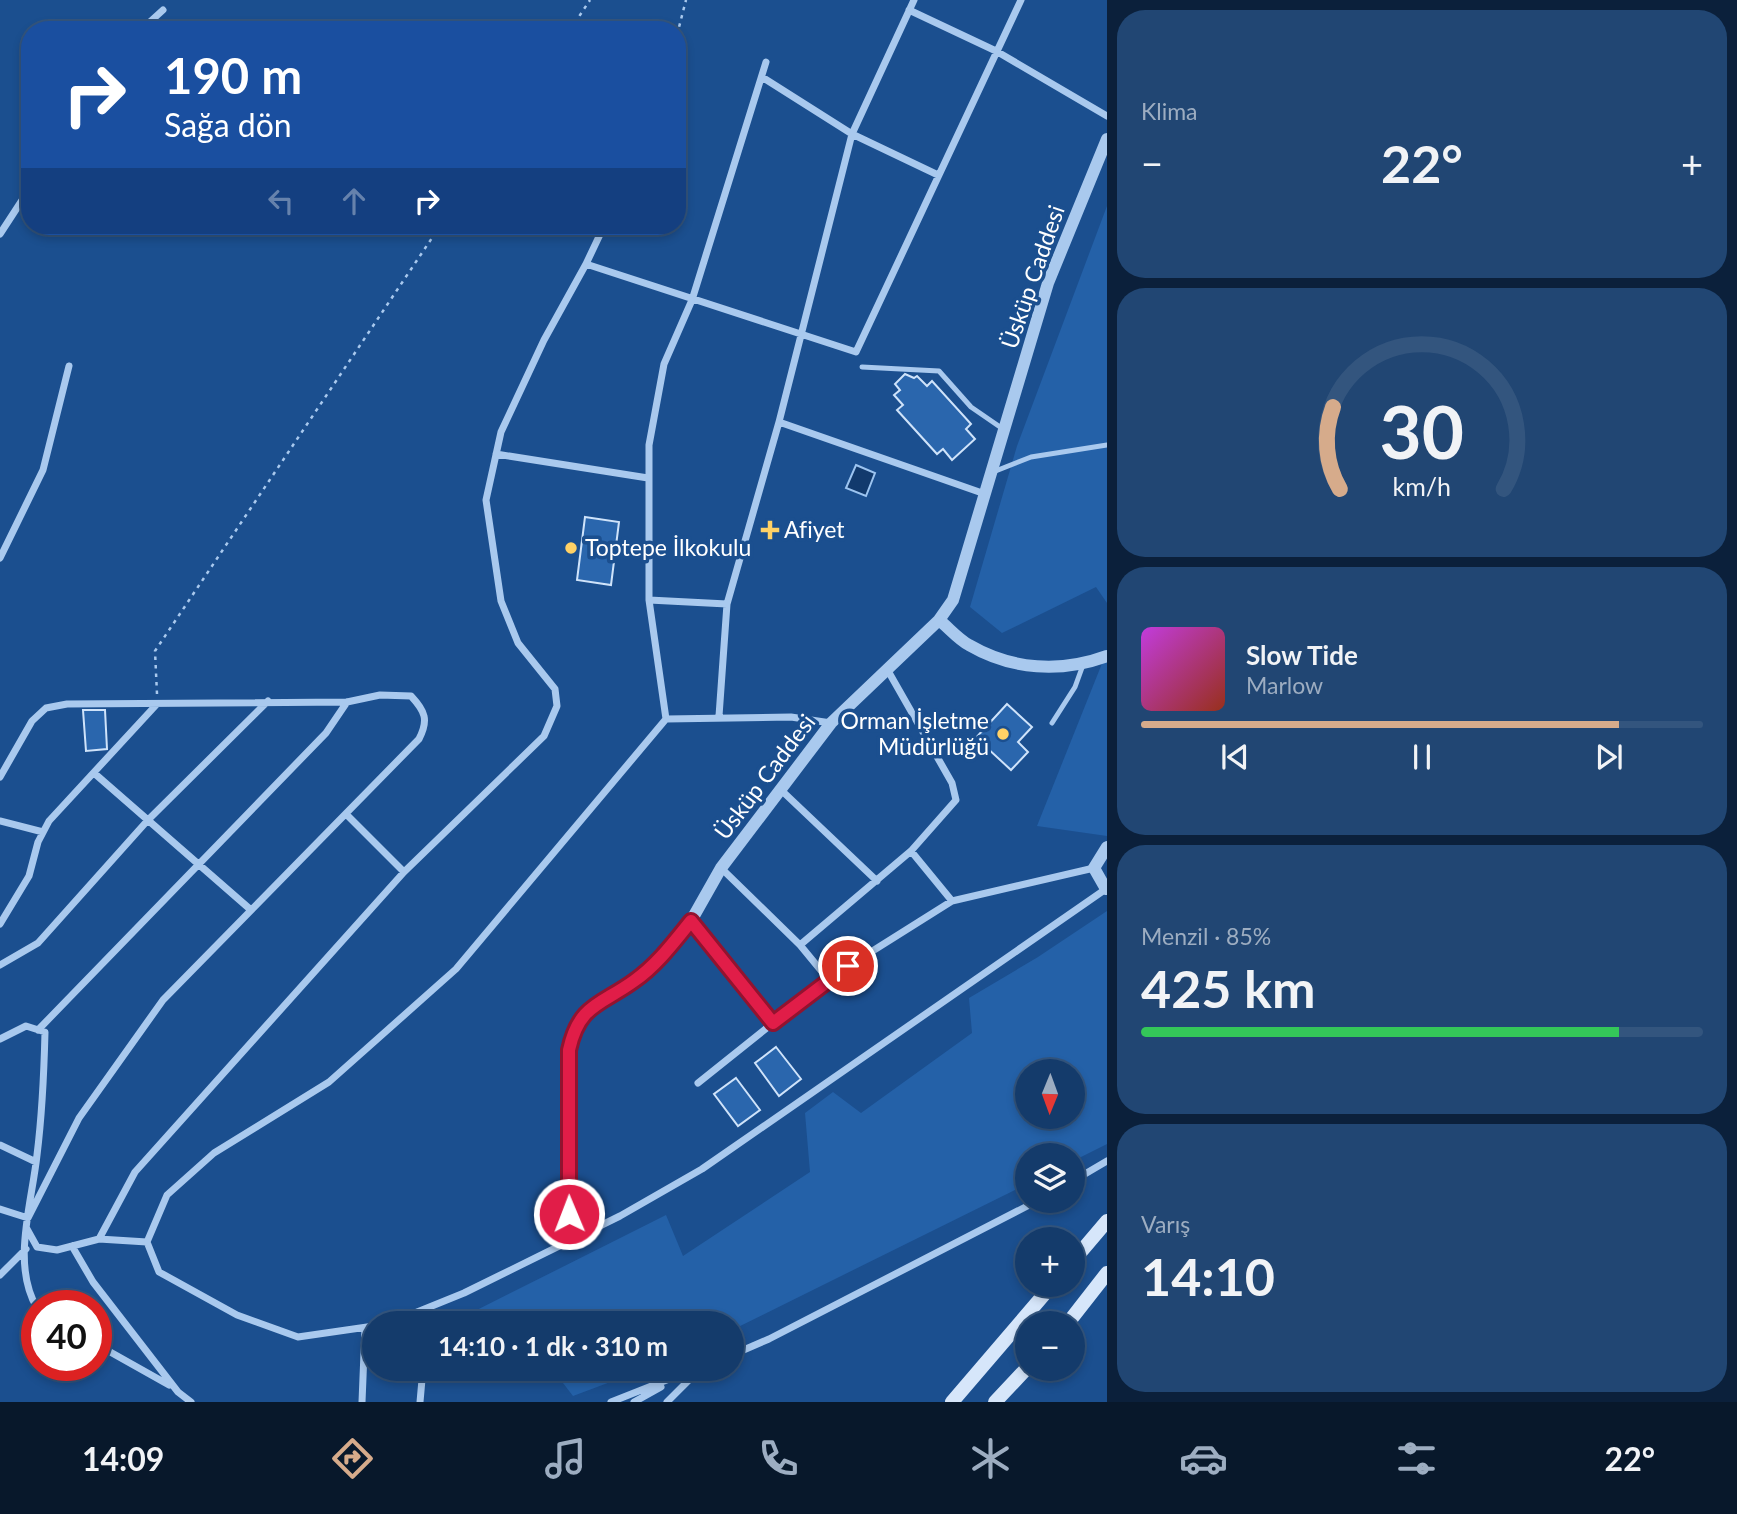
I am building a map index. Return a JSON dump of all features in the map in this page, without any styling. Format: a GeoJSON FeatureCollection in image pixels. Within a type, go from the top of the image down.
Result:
{"type":"FeatureCollection","features":[{"type":"Feature","properties":{"kind":"main road"},"geometry":{"type":"LineString","coordinates":[[1085,1247],[1107,1221]]}},
{"type":"Feature","properties":{"kind":"main road"},"geometry":{"type":"LineString","coordinates":[[1077,1311],[1107,1273]]}},
{"type":"Feature","properties":{"kind":"main road"},"geometry":{"type":"LineString","coordinates":[[952,1402],[1042,1297]]}},
{"type":"Feature","properties":{"kind":"main road"},"geometry":{"type":"LineString","coordinates":[[995,1402],[1015,1381]]}},
{"type":"Feature","properties":{"kind":"street"},"geometry":{"type":"LineString","coordinates":[[719,716],[727,604],[779,422],[852,134],[914,0]]}},
{"type":"Feature","properties":{"kind":"street"},"geometry":{"type":"LineString","coordinates":[[586,264],[801,337],[856,352],[1021,0]]}},
{"type":"Feature","properties":{"kind":"street"},"geometry":{"type":"LineString","coordinates":[[151,21],[163,10]]}},
{"type":"Feature","properties":{"kind":"street"},"geometry":{"type":"LineString","coordinates":[[909,10],[996,51],[1107,116]]}},
{"type":"Feature","properties":{"kind":"street"},"geometry":{"type":"LineString","coordinates":[[666,719],[649,600],[649,445],[664,364],[692,300],[766,62]]}},
{"type":"Feature","properties":{"kind":"street"},"geometry":{"type":"LineString","coordinates":[[762,77],[852,134],[938,175]]}},
{"type":"Feature","properties":{"kind":"street","name":"Üsküp Caddesi"},"geometry":{"type":"LineString","coordinates":[[570,1240],[569,1050],[574,1028],[583,1016],[634,981],[662,956],[691,921],[722,868],[779,789],[831,723],[939,620],[953,600],[1048,283],[1101,168],[1107,139]]}},
{"type":"Feature","properties":{"kind":"street"},"geometry":{"type":"LineString","coordinates":[[0,233],[21,202]]}},
{"type":"Feature","properties":{"kind":"street"},"geometry":{"type":"LineString","coordinates":[[99,1239],[135,1172],[404,872],[544,736],[557,706],[555,689],[518,643],[501,601],[486,500],[501,432],[544,340],[600,235]]}},
{"type":"Feature","properties":{"kind":"street"},"geometry":{"type":"LineString","coordinates":[[0,558],[43,470],[69,366]]}},
{"type":"Feature","properties":{"kind":"street"},"geometry":{"type":"LineString","coordinates":[[779,422],[985,494]]}},
{"type":"Feature","properties":{"kind":"street"},"geometry":{"type":"LineString","coordinates":[[496,454],[648,478]]}},
{"type":"Feature","properties":{"kind":"street"},"geometry":{"type":"LineString","coordinates":[[649,600],[727,604]]}},
{"type":"Feature","properties":{"kind":"street"},"geometry":{"type":"LineString","coordinates":[[939,620],[968,645],[1031,668],[1083,665],[1107,656]]}},
{"type":"Feature","properties":{"kind":"street"},"geometry":{"type":"LineString","coordinates":[[800,945],[911,852],[956,800],[952,783],[887,669]]}},
{"type":"Feature","properties":{"kind":"street"},"geometry":{"type":"LineString","coordinates":[[0,777],[32,721],[46,708],[67,704],[347,702],[380,695],[411,696],[424,711],[426,726],[419,739],[163,1000],[79,1118],[28,1218]]}},
{"type":"Feature","properties":{"kind":"street"},"geometry":{"type":"LineString","coordinates":[[0,965],[38,943],[148,820],[268,701]]}},
{"type":"Feature","properties":{"kind":"street"},"geometry":{"type":"LineString","coordinates":[[38,1030],[201,866],[327,733],[347,702]]}},
{"type":"Feature","properties":{"kind":"street"},"geometry":{"type":"LineString","coordinates":[[0,924],[29,876],[48,821],[157,704]]}},
{"type":"Feature","properties":{"kind":"street"},"geometry":{"type":"LineString","coordinates":[[362,1328],[298,1337],[237,1315],[159,1272],[147,1242],[167,1195],[214,1153],[329,1082],[456,970],[666,719],[719,716],[791,717],[831,723]]}},
{"type":"Feature","properties":{"kind":"street"},"geometry":{"type":"LineString","coordinates":[[93,773],[251,910]]}},
{"type":"Feature","properties":{"kind":"street"},"geometry":{"type":"LineString","coordinates":[[779,789],[877,880]]}},
{"type":"Feature","properties":{"kind":"street"},"geometry":{"type":"LineString","coordinates":[[346,814],[404,872]]}},
{"type":"Feature","properties":{"kind":"street"},"geometry":{"type":"LineString","coordinates":[[0,821],[43,832]]}},
{"type":"Feature","properties":{"kind":"street"},"geometry":{"type":"LineString","coordinates":[[698,1083],[828,979],[952,901],[1094,868],[1107,847]]}},
{"type":"Feature","properties":{"kind":"street"},"geometry":{"type":"LineString","coordinates":[[911,852],[952,901]]}},
{"type":"Feature","properties":{"kind":"street"},"geometry":{"type":"LineString","coordinates":[[722,868],[800,945],[828,979]]}},
{"type":"Feature","properties":{"kind":"street"},"geometry":{"type":"LineString","coordinates":[[421,1311],[570,1240],[702,1170],[1106,889],[1094,868]]}},
{"type":"Feature","properties":{"kind":"street"},"geometry":{"type":"LineString","coordinates":[[691,921],[773,1023]]}},
{"type":"Feature","properties":{"kind":"street"},"geometry":{"type":"LineString","coordinates":[[0,1039],[26,1026],[45,1032],[36,1162],[26,1228],[29,1290]]}},
{"type":"Feature","properties":{"kind":"street"},"geometry":{"type":"LineString","coordinates":[[0,1146],[36,1162]]}},
{"type":"Feature","properties":{"kind":"street"},"geometry":{"type":"LineString","coordinates":[[1085,1174],[1107,1161]]}},
{"type":"Feature","properties":{"kind":"street"},"geometry":{"type":"LineString","coordinates":[[0,1209],[28,1218]]}},
{"type":"Feature","properties":{"kind":"street"},"geometry":{"type":"LineString","coordinates":[[744,1350],[1015,1212]]}},
{"type":"Feature","properties":{"kind":"street"},"geometry":{"type":"LineString","coordinates":[[26,1228],[37,1247],[57,1250],[99,1239],[147,1242]]}},
{"type":"Feature","properties":{"kind":"street"},"geometry":{"type":"LineString","coordinates":[[72,1246],[93,1282],[178,1392]]}},
{"type":"Feature","properties":{"kind":"street"},"geometry":{"type":"LineString","coordinates":[[0,1275],[26,1249]]}},
{"type":"Feature","properties":{"kind":"street"},"geometry":{"type":"LineString","coordinates":[[112,1352],[154,1374],[191,1402]]}},
{"type":"Feature","properties":{"kind":"street"},"geometry":{"type":"LineString","coordinates":[[362,1402],[363,1381]]}},
{"type":"Feature","properties":{"kind":"street"},"geometry":{"type":"LineString","coordinates":[[420,1402],[422,1381]]}},
{"type":"Feature","properties":{"kind":"street"},"geometry":{"type":"LineString","coordinates":[[611,1402],[665,1381]]}},
{"type":"Feature","properties":{"kind":"street"},"geometry":{"type":"LineString","coordinates":[[634,1402],[671,1381]]}},
{"type":"Feature","properties":{"kind":"street"},"geometry":{"type":"LineString","coordinates":[[667,1402],[687,1381]]}},
{"type":"Feature","properties":{"kind":"lane"},"geometry":{"type":"LineString","coordinates":[[862,367],[939,372],[971,407],[1006,430]]}},
{"type":"Feature","properties":{"kind":"lane"},"geometry":{"type":"LineString","coordinates":[[993,472],[1031,457],[1107,445]]}},
{"type":"Feature","properties":{"kind":"lane"},"geometry":{"type":"LineString","coordinates":[[1052,723],[1075,687],[1083,665]]}},
{"type":"Feature","properties":{"kind":"path"},"geometry":{"type":"LineString","coordinates":[[576,21],[590,0]]}},
{"type":"Feature","properties":{"kind":"path"},"geometry":{"type":"LineString","coordinates":[[681,21],[686,0]]}},
{"type":"Feature","properties":{"kind":"path"},"geometry":{"type":"LineString","coordinates":[[157,704],[155,651],[434,235]]}},
{"type":"Feature","properties":{"kind":"shaded area"},"geometry":{"type":"Polygon","coordinates":[[[1107,206],[1107,603],[1096,587],[1002,633],[970,607],[1017,446],[1107,206]]]}},
{"type":"Feature","properties":{"kind":"shaded area"},"geometry":{"type":"Polygon","coordinates":[[[856,465],[875,473],[866,496],[846,488],[856,465]]]}},
{"type":"Feature","properties":{"kind":"shaded area"},"geometry":{"type":"Polygon","coordinates":[[[1107,651],[1107,836],[1037,826],[1107,651]]]}},
{"type":"Feature","properties":{"kind":"shaded area"},"geometry":{"type":"Polygon","coordinates":[[[1107,911],[1107,1144],[1085,1155],[1085,1143],[1015,1143],[1015,1190],[744,1324],[744,1311],[475,1311],[666,1215],[683,1256],[810,1172],[805,1113],[833,1092],[861,1113],[972,1033],[969,998],[1038,957],[1107,911]]]}},
{"type":"Feature","properties":{"kind":"shaded area"},"geometry":{"type":"Polygon","coordinates":[[[561,1381],[613,1381],[573,1396],[561,1381]]]}},
{"type":"Feature","properties":{"kind":"building"},"geometry":{"type":"Polygon","coordinates":[[[905,374],[914,378],[917,376],[927,386],[932,381],[971,424],[966,429],[975,439],[952,460],[943,449],[937,454],[897,410],[903,405],[894,395],[900,390],[895,384],[905,374]]]}},
{"type":"Feature","properties":{"kind":"building"},"geometry":{"type":"Polygon","coordinates":[[[585,517],[619,522],[611,585],[577,580],[585,517]]]}},
{"type":"Feature","properties":{"kind":"building","name":"Orman İşletme Müdürlüğü"},"geometry":{"type":"Polygon","coordinates":[[[1007,704],[1032,727],[1018,742],[1028,752],[1011,770],[985,746],[981,749],[973,741],[1007,704]]]}},
{"type":"Feature","properties":{"kind":"building"},"geometry":{"type":"Polygon","coordinates":[[[83,710],[105,710],[107,749],[86,751],[83,710]]]}},
{"type":"Feature","properties":{"kind":"building"},"geometry":{"type":"Polygon","coordinates":[[[776,1047],[801,1079],[779,1096],[755,1063],[776,1047]]]}},
{"type":"Feature","properties":{"kind":"building"},"geometry":{"type":"Polygon","coordinates":[[[736,1078],[760,1110],[738,1126],[714,1094],[736,1078]]]}},
{"type":"Feature","properties":{"kind":"place","name":"Afiyet"},"geometry":{"type":"Point","coordinates":[770,530]}},
{"type":"Feature","properties":{"kind":"place","name":"Toptepe İlkokulu"},"geometry":{"type":"Point","coordinates":[571,548]}},
{"type":"Feature","properties":{"kind":"place","name":"Orman İşletme Müdürlüğü"},"geometry":{"type":"Point","coordinates":[1003,734]}},
{"type":"Feature","properties":{"kind":"route"},"geometry":{"type":"LineString","coordinates":[[569,1214],[569,1050],[574,1028],[583,1016],[634,981],[662,956],[691,921],[773,1023],[848,966]]}}]}
